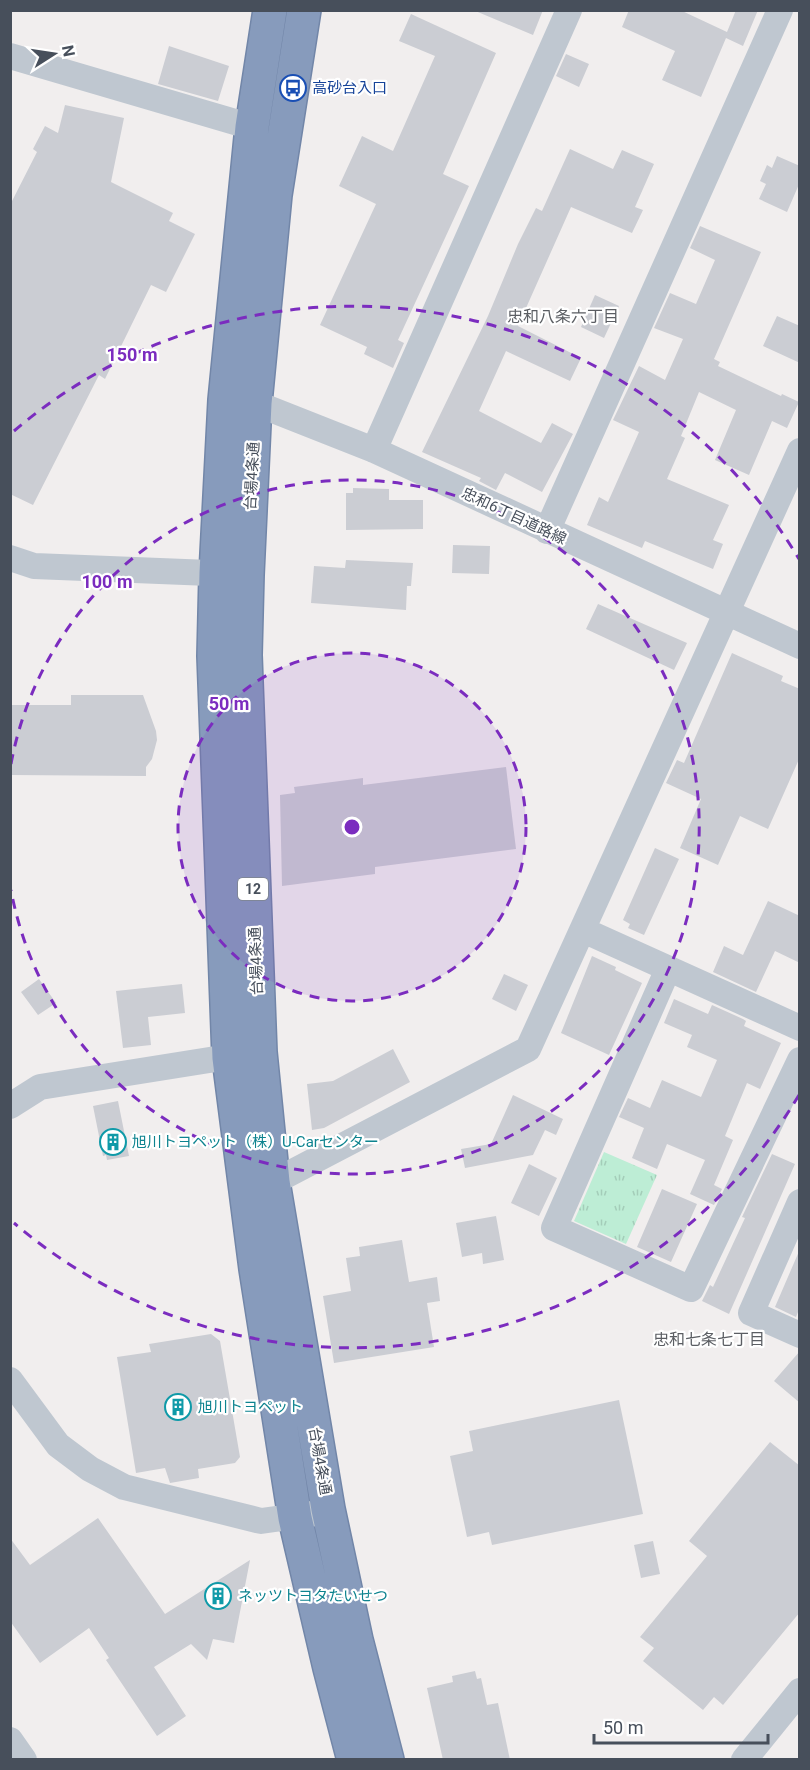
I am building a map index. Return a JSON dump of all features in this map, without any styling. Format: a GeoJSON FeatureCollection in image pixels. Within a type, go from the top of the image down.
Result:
{"type":"FeatureCollection","features":[{"type":"Feature","properties":{"kind":"highway","name":"台場4条通"},"geometry":{"type":"LineString","coordinates":[[270,10],[252,127],[231,574],[245,655],[244,1055],[296,1518],[330,1668],[354,1760]]}},
{"type":"Feature","properties":{"kind":"highway","name":"台場4条通"},"geometry":{"type":"LineString","coordinates":[[240,402],[276,195],[304,10]]}},
{"type":"Feature","properties":{"kind":"highway","name":"台場4条通"},"geometry":{"type":"LineString","coordinates":[[260,1189],[356,1640],[387,1760]]}},
{"type":"Feature","properties":{"kind":"street"},"geometry":{"type":"LineString","coordinates":[[374,450],[569,10]]}},
{"type":"Feature","properties":{"kind":"street"},"geometry":{"type":"LineString","coordinates":[[547,531],[780,10]]}},
{"type":"Feature","properties":{"kind":"street"},"geometry":{"type":"LineString","coordinates":[[10,56],[252,127]]}},
{"type":"Feature","properties":{"kind":"street","name":"忠和6丁目道路線"},"geometry":{"type":"LineString","coordinates":[[240,402],[374,450],[726,614],[800,646]]}},
{"type":"Feature","properties":{"kind":"street"},"geometry":{"type":"LineString","coordinates":[[260,1189],[528,1049],[800,450]]}},
{"type":"Feature","properties":{"kind":"street"},"geometry":{"type":"LineString","coordinates":[[10,558],[34,566],[231,574]]}},
{"type":"Feature","properties":{"kind":"street"},"geometry":{"type":"LineString","coordinates":[[583,930],[800,1028]]}},
{"type":"Feature","properties":{"kind":"street"},"geometry":{"type":"LineString","coordinates":[[668,969],[554,1228],[692,1289],[800,1060]]}},
{"type":"Feature","properties":{"kind":"street"},"geometry":{"type":"LineString","coordinates":[[10,1106],[40,1087],[244,1055]]}},
{"type":"Feature","properties":{"kind":"street"},"geometry":{"type":"LineString","coordinates":[[800,1202],[752,1313],[800,1335]]}},
{"type":"Feature","properties":{"kind":"street"},"geometry":{"type":"LineString","coordinates":[[10,1380],[57,1445],[90,1469],[124,1487],[261,1521],[296,1518],[328,1509]]}},
{"type":"Feature","properties":{"kind":"street"},"geometry":{"type":"LineString","coordinates":[[753,1757],[800,1691]]}},
{"type":"Feature","properties":{"kind":"street"},"geometry":{"type":"LineString","coordinates":[[10,1740],[24,1760]]}},
{"type":"Feature","properties":{"kind":"green space"},"geometry":{"type":"Polygon","coordinates":[[[604,1152],[657,1175],[626,1244],[574,1221],[604,1152]]]}},
{"type":"Feature","properties":{"kind":"building"},"geometry":{"type":"Polygon","coordinates":[[[473,10],[543,10],[533,35],[473,10]]]}},
{"type":"Feature","properties":{"kind":"building"},"geometry":{"type":"Polygon","coordinates":[[[629,10],[680,10],[727,32],[736,10],[758,10],[743,46],[726,38],[701,97],[662,80],[675,51],[622,27],[629,10]]]}},
{"type":"Feature","properties":{"kind":"building"},"geometry":{"type":"Polygon","coordinates":[[[411,14],[496,53],[443,174],[469,186],[398,340],[404,343],[393,368],[364,354],[367,347],[320,325],[376,204],[339,186],[362,136],[393,151],[435,56],[399,41],[411,14]]]}},
{"type":"Feature","properties":{"kind":"building"},"geometry":{"type":"Polygon","coordinates":[[[169,46],[229,66],[218,101],[158,84],[169,46]]]}},
{"type":"Feature","properties":{"kind":"building"},"geometry":{"type":"Polygon","coordinates":[[[566,54],[589,64],[579,87],[556,76],[566,54]]]}},
{"type":"Feature","properties":{"kind":"building"},"geometry":{"type":"Polygon","coordinates":[[[65,105],[124,118],[111,182],[173,213],[169,221],[195,234],[166,292],[151,285],[105,379],[99,375],[33,505],[10,494],[10,205],[37,152],[33,149],[45,126],[58,133],[65,105]]]}},
{"type":"Feature","properties":{"kind":"building"},"geometry":{"type":"Polygon","coordinates":[[[570,149],[613,169],[622,150],[654,164],[635,207],[643,210],[632,233],[571,207],[518,326],[581,358],[570,381],[506,351],[479,411],[541,443],[552,423],[573,434],[542,492],[505,473],[496,490],[479,481],[481,478],[422,452],[488,316],[518,244],[536,208],[542,211],[570,149]]]}},
{"type":"Feature","properties":{"kind":"building"},"geometry":{"type":"Polygon","coordinates":[[[777,156],[800,166],[800,182],[787,212],[759,199],[766,184],[760,181],[767,165],[772,168],[777,156]]]}},
{"type":"Feature","properties":{"kind":"building"},"geometry":{"type":"Polygon","coordinates":[[[700,226],[761,252],[714,359],[720,362],[718,366],[781,396],[782,394],[799,402],[787,428],[772,421],[749,475],[715,460],[736,410],[699,392],[681,436],[685,438],[667,479],[729,505],[713,540],[723,544],[713,569],[645,541],[642,548],[587,525],[599,497],[608,502],[639,432],[613,420],[639,366],[665,380],[683,339],[654,328],[670,293],[696,304],[715,260],[690,248],[700,226]]]}},
{"type":"Feature","properties":{"kind":"building"},"geometry":{"type":"Polygon","coordinates":[[[595,295],[619,306],[604,338],[581,327],[595,295]]]}},
{"type":"Feature","properties":{"kind":"building"},"geometry":{"type":"Polygon","coordinates":[[[777,316],[800,326],[800,363],[763,346],[777,316]]]}},
{"type":"Feature","properties":{"kind":"building"},"geometry":{"type":"Polygon","coordinates":[[[353,488],[389,489],[389,500],[423,500],[423,529],[346,530],[346,493],[353,493],[353,488]]]}},
{"type":"Feature","properties":{"kind":"building"},"geometry":{"type":"Polygon","coordinates":[[[453,545],[490,546],[489,574],[452,573],[453,545]]]}},
{"type":"Feature","properties":{"kind":"building"},"geometry":{"type":"Polygon","coordinates":[[[346,560],[413,563],[411,586],[407,586],[406,610],[311,603],[314,566],[345,568],[346,560]]]}},
{"type":"Feature","properties":{"kind":"building"},"geometry":{"type":"Polygon","coordinates":[[[598,604],[687,643],[674,670],[586,629],[598,604]]]}},
{"type":"Feature","properties":{"kind":"building"},"geometry":{"type":"Polygon","coordinates":[[[732,653],[783,676],[781,681],[800,689],[800,757],[768,829],[740,816],[718,865],[680,848],[701,799],[666,783],[677,760],[684,763],[732,653]]]}},
{"type":"Feature","properties":{"kind":"building"},"geometry":{"type":"Polygon","coordinates":[[[71,695],[143,695],[157,740],[152,759],[146,767],[146,776],[11,775],[11,705],[71,705],[71,695]]]}},
{"type":"Feature","properties":{"kind":"building"},"geometry":{"type":"Polygon","coordinates":[[[506,767],[516,849],[375,867],[375,874],[282,886],[280,795],[295,793],[294,787],[363,778],[363,785],[506,767]]]}},
{"type":"Feature","properties":{"kind":"building"},"geometry":{"type":"Polygon","coordinates":[[[655,848],[679,859],[644,935],[628,928],[630,924],[623,920],[655,848]]]}},
{"type":"Feature","properties":{"kind":"building"},"geometry":{"type":"Polygon","coordinates":[[[768,901],[800,916],[800,963],[775,951],[756,992],[713,972],[724,946],[743,955],[768,901]]]}},
{"type":"Feature","properties":{"kind":"building"},"geometry":{"type":"Polygon","coordinates":[[[592,956],[642,983],[609,1055],[561,1033],[592,956]]]}},
{"type":"Feature","properties":{"kind":"building"},"geometry":{"type":"Polygon","coordinates":[[[504,974],[528,985],[516,1011],[492,999],[504,974]]]}},
{"type":"Feature","properties":{"kind":"building"},"geometry":{"type":"Polygon","coordinates":[[[39,979],[56,1003],[38,1015],[21,992],[39,979]]]}},
{"type":"Feature","properties":{"kind":"building"},"geometry":{"type":"Polygon","coordinates":[[[182,984],[185,1013],[148,1017],[151,1045],[123,1048],[116,991],[182,984]]]}},
{"type":"Feature","properties":{"kind":"building"},"geometry":{"type":"Polygon","coordinates":[[[674,999],[708,1014],[712,1005],[743,1019],[746,1021],[744,1026],[781,1043],[760,1089],[747,1083],[725,1136],[733,1140],[714,1185],[722,1189],[714,1205],[690,1194],[705,1160],[667,1144],[657,1169],[632,1158],[644,1128],[619,1117],[628,1098],[650,1108],[662,1080],[701,1097],[717,1060],[687,1047],[692,1035],[664,1023],[674,999]]]}},
{"type":"Feature","properties":{"kind":"building"},"geometry":{"type":"Polygon","coordinates":[[[393,1049],[410,1082],[324,1128],[312,1130],[307,1084],[333,1081],[393,1049]]]}},
{"type":"Feature","properties":{"kind":"building"},"geometry":{"type":"Polygon","coordinates":[[[513,1095],[563,1119],[556,1135],[545,1130],[533,1155],[465,1168],[461,1149],[491,1144],[513,1095]]]}},
{"type":"Feature","properties":{"kind":"building","name":"旭川トヨペット（株）U-Carセンター"},"geometry":{"type":"Polygon","coordinates":[[[118,1101],[129,1156],[107,1160],[106,1155],[103,1156],[93,1106],[118,1101]]]}},
{"type":"Feature","properties":{"kind":"building"},"geometry":{"type":"Polygon","coordinates":[[[772,1154],[795,1164],[729,1314],[702,1301],[710,1285],[713,1287],[745,1218],[742,1217],[772,1154]]]}},
{"type":"Feature","properties":{"kind":"building"},"geometry":{"type":"Polygon","coordinates":[[[529,1164],[557,1178],[539,1216],[511,1203],[529,1164]]]}},
{"type":"Feature","properties":{"kind":"building"},"geometry":{"type":"Polygon","coordinates":[[[662,1189],[697,1204],[671,1262],[637,1247],[662,1189]]]}},
{"type":"Feature","properties":{"kind":"building"},"geometry":{"type":"Polygon","coordinates":[[[496,1216],[504,1260],[483,1264],[482,1253],[462,1257],[456,1223],[496,1216]]]}},
{"type":"Feature","properties":{"kind":"building"},"geometry":{"type":"Polygon","coordinates":[[[402,1240],[409,1282],[437,1277],[440,1301],[427,1303],[434,1347],[334,1363],[323,1296],[351,1291],[346,1258],[360,1256],[359,1247],[402,1240]]]}},
{"type":"Feature","properties":{"kind":"building"},"geometry":{"type":"Polygon","coordinates":[[[800,1249],[800,1307],[796,1317],[775,1307],[800,1249]]]}},
{"type":"Feature","properties":{"kind":"building","name":"旭川トヨペット"},"geometry":{"type":"Polygon","coordinates":[[[211,1334],[220,1341],[240,1457],[235,1463],[198,1469],[199,1478],[170,1483],[165,1468],[136,1473],[117,1357],[151,1352],[149,1344],[211,1334]]]}},
{"type":"Feature","properties":{"kind":"building"},"geometry":{"type":"Polygon","coordinates":[[[800,1351],[800,1403],[774,1381],[800,1351]]]}},
{"type":"Feature","properties":{"kind":"building"},"geometry":{"type":"Polygon","coordinates":[[[619,1400],[643,1514],[492,1545],[489,1532],[467,1537],[450,1456],[473,1451],[469,1431],[619,1400]]]}},
{"type":"Feature","properties":{"kind":"building"},"geometry":{"type":"Polygon","coordinates":[[[770,1442],[800,1466],[800,1612],[723,1705],[714,1697],[703,1710],[643,1661],[654,1648],[640,1637],[707,1556],[689,1541],[770,1442]]]}},
{"type":"Feature","properties":{"kind":"building"},"geometry":{"type":"Polygon","coordinates":[[[98,1518],[165,1614],[250,1560],[234,1643],[213,1639],[207,1660],[191,1644],[154,1667],[186,1716],[157,1736],[106,1660],[109,1658],[89,1628],[40,1663],[10,1621],[10,1538],[30,1565],[98,1518]]]}},
{"type":"Feature","properties":{"kind":"building"},"geometry":{"type":"Polygon","coordinates":[[[653,1541],[660,1574],[641,1578],[634,1545],[653,1541]]]}},
{"type":"Feature","properties":{"kind":"building"},"geometry":{"type":"Polygon","coordinates":[[[475,1671],[477,1679],[481,1678],[487,1705],[498,1703],[510,1760],[443,1760],[427,1688],[453,1682],[452,1676],[475,1671]]]}},
{"type":"Feature","properties":{"kind":"place","name":"高砂台入口"},"geometry":{"type":"Point","coordinates":[293,88]}},
{"type":"Feature","properties":{"kind":"place","name":"旭川トヨペット（株）U-Carセンター"},"geometry":{"type":"Point","coordinates":[113,1142]}},
{"type":"Feature","properties":{"kind":"place","name":"旭川トヨペット"},"geometry":{"type":"Point","coordinates":[178,1407]}},
{"type":"Feature","properties":{"kind":"place","name":"ネッツトヨタたいせつ"},"geometry":{"type":"Point","coordinates":[218,1596]}},
{"type":"Feature","properties":{"kind":"district","name":"忠和八条六丁目"},"geometry":{"type":"Point","coordinates":[563,316]}},
{"type":"Feature","properties":{"kind":"district","name":"忠和七条七丁目"},"geometry":{"type":"Point","coordinates":[709,1339]}}]}
